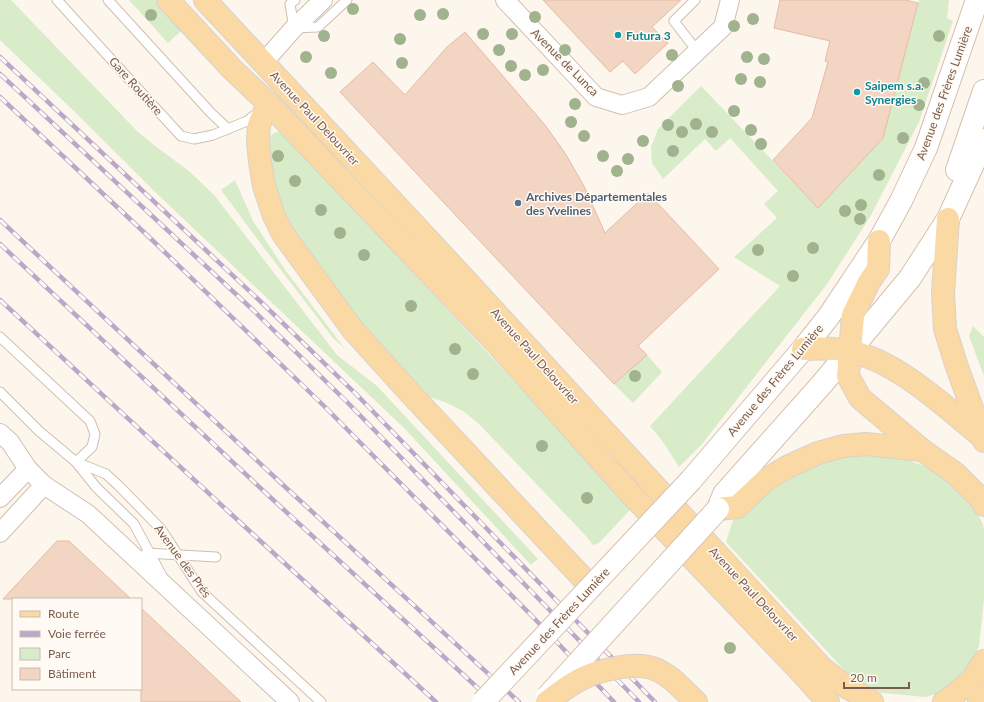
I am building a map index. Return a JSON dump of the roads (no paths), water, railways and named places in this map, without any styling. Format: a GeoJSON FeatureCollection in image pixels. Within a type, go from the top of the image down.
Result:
{"type":"FeatureCollection","features":[{"type":"Feature","properties":{"kind":"main road","name":"Avenue Paul Delouvrier"},"geometry":{"type":"LineString","coordinates":[[168,0],[232,69],[268,103],[499,346],[628,491],[828,702]]}},
{"type":"Feature","properties":{"kind":"main road","name":"Avenue Paul Delouvrier"},"geometry":{"type":"LineString","coordinates":[[205,0],[460,274],[822,668],[845,686],[872,702]]}},
{"type":"Feature","properties":{"kind":"main road","name":"Avenue des Frères Lumière"},"geometry":{"type":"LineString","coordinates":[[483,702],[691,480],[804,349],[829,316],[879,241],[902,201],[926,148],[977,0]]}},
{"type":"Feature","properties":{"kind":"main road"},"geometry":{"type":"LineString","coordinates":[[982,439],[945,329],[943,293],[948,219],[958,164],[984,91]]}},
{"type":"Feature","properties":{"kind":"main road"},"geometry":{"type":"LineString","coordinates":[[268,103],[259,125],[258,142],[264,186],[274,216],[283,234],[353,330],[591,587]]}},
{"type":"Feature","properties":{"kind":"main road"},"geometry":{"type":"LineString","coordinates":[[542,702],[718,509],[724,494],[850,351],[910,278],[948,219],[984,140]]}},
{"type":"Feature","properties":{"kind":"main road"},"geometry":{"type":"LineString","coordinates":[[879,241],[878,270],[869,282],[853,315],[848,376],[860,398],[922,450],[956,474],[982,500],[984,505]]}},
{"type":"Feature","properties":{"kind":"main road"},"geometry":{"type":"LineString","coordinates":[[804,349],[827,348],[850,351],[882,363],[917,384],[982,439]]}},
{"type":"Feature","properties":{"kind":"main road"},"geometry":{"type":"LineString","coordinates":[[718,509],[737,507],[767,479],[787,467],[818,453],[843,446],[866,444],[922,450]]}},
{"type":"Feature","properties":{"kind":"main road"},"geometry":{"type":"LineString","coordinates":[[944,702],[972,680],[984,661]]}},
{"type":"Feature","properties":{"kind":"main road"},"geometry":{"type":"LineString","coordinates":[[547,702],[582,678],[599,672],[624,667],[643,666],[659,670],[673,680],[696,702]]}},
{"type":"Feature","properties":{"kind":"main road"},"geometry":{"type":"LineString","coordinates":[[979,702],[984,695]]}},
{"type":"Feature","properties":{"kind":"street"},"geometry":{"type":"LineString","coordinates":[[263,63],[294,28],[323,0]]}},
{"type":"Feature","properties":{"kind":"street","name":"Avenue de Lunca"},"geometry":{"type":"LineString","coordinates":[[505,0],[596,96],[622,105],[649,97],[723,27],[730,0]]}},
{"type":"Feature","properties":{"kind":"street","name":"Avenue des Prés"},"geometry":{"type":"LineString","coordinates":[[0,433],[10,442],[28,469],[44,485],[88,514],[290,702]]}},
{"type":"Feature","properties":{"kind":"street"},"geometry":{"type":"LineString","coordinates":[[0,498],[28,469]]}},
{"type":"Feature","properties":{"kind":"street"},"geometry":{"type":"LineString","coordinates":[[0,533],[44,485]]}},
{"type":"Feature","properties":{"kind":"lane","name":"Gare Routière"},"geometry":{"type":"LineString","coordinates":[[57,0],[182,136],[199,139],[213,135],[247,121],[268,103]]}},
{"type":"Feature","properties":{"kind":"lane"},"geometry":{"type":"LineString","coordinates":[[108,0],[211,113],[228,129]]}},
{"type":"Feature","properties":{"kind":"lane"},"geometry":{"type":"LineString","coordinates":[[295,0],[290,4],[294,28],[318,27],[347,0]]}},
{"type":"Feature","properties":{"kind":"lane"},"geometry":{"type":"LineString","coordinates":[[695,0],[674,21],[697,51]]}},
{"type":"Feature","properties":{"kind":"lane"},"geometry":{"type":"LineString","coordinates":[[0,337],[90,421],[95,434],[92,447],[76,462]]}},
{"type":"Feature","properties":{"kind":"lane","name":"Avenue des Prés"},"geometry":{"type":"LineString","coordinates":[[0,392],[40,431],[76,462],[96,487],[134,524],[169,590]]}},
{"type":"Feature","properties":{"kind":"lane","name":"Avenue des Prés"},"geometry":{"type":"LineString","coordinates":[[76,462],[106,474],[115,482],[161,529],[202,592],[321,702]]}},
{"type":"Feature","properties":{"kind":"lane"},"geometry":{"type":"LineString","coordinates":[[128,552],[216,557]]}},
{"type":"Feature","properties":{"kind":"railway"},"geometry":{"type":"LineString","coordinates":[[0,57],[260,301],[356,394],[655,702]]}},
{"type":"Feature","properties":{"kind":"railway"},"geometry":{"type":"LineString","coordinates":[[0,74],[254,311],[348,403],[639,702]]}},
{"type":"Feature","properties":{"kind":"railway"},"geometry":{"type":"LineString","coordinates":[[0,97],[148,236],[323,405],[531,615],[614,702]]}},
{"type":"Feature","properties":{"kind":"railway"},"geometry":{"type":"LineString","coordinates":[[0,220],[282,484],[519,702]]}},
{"type":"Feature","properties":{"kind":"railway"},"geometry":{"type":"LineString","coordinates":[[0,244],[270,497],[493,702]]}},
{"type":"Feature","properties":{"kind":"railway"},"geometry":{"type":"LineString","coordinates":[[0,300],[436,702]]}},
{"type":"Feature","properties":{"kind":"place","name":"Futura 3"},"geometry":{"type":"Point","coordinates":[618,35]}},
{"type":"Feature","properties":{"kind":"place","name":"Saipem s.a. Synergies"},"geometry":{"type":"Point","coordinates":[857,92]}},
{"type":"Feature","properties":{"kind":"place","name":"Archives Départementales des Yvelines"},"geometry":{"type":"Point","coordinates":[518,203]}}]}
